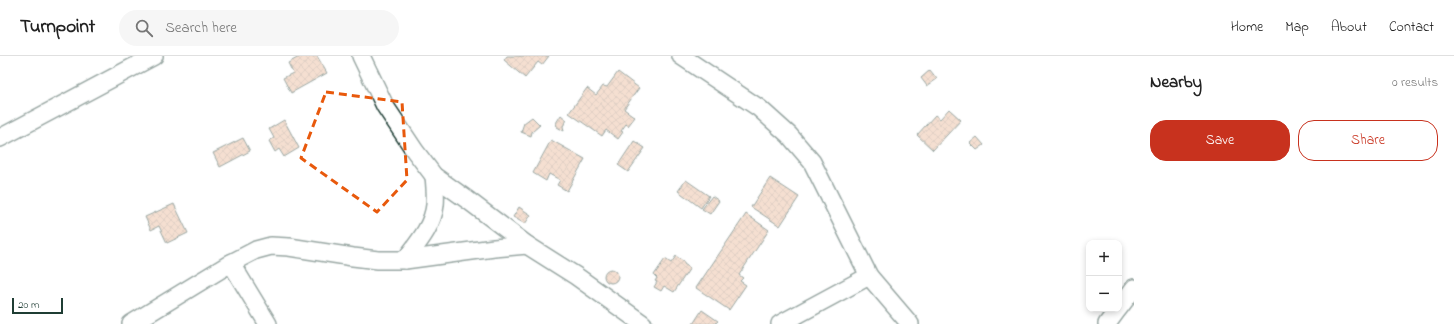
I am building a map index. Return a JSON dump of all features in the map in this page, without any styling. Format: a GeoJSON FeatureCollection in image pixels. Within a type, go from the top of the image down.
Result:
{"type":"FeatureCollection","features":[{"type":"Feature","properties":{"kind":"street"},"geometry":{"type":"LineString","coordinates":[[0,138],[154,56]]}},
{"type":"Feature","properties":{"kind":"street"},"geometry":{"type":"LineString","coordinates":[[361,56],[385,106],[415,151],[434,176],[527,245],[576,276],[643,324]]}},
{"type":"Feature","properties":{"kind":"street"},"geometry":{"type":"LineString","coordinates":[[681,56],[759,108],[789,135],[812,162],[869,276],[910,324]]}},
{"type":"Feature","properties":{"kind":"street"},"geometry":{"type":"LineString","coordinates":[[405,260],[424,236],[435,206],[434,176]]}},
{"type":"Feature","properties":{"kind":"street"},"geometry":{"type":"LineString","coordinates":[[131,324],[231,263],[256,250],[271,246],[289,247],[365,258],[405,260],[527,245]]}},
{"type":"Feature","properties":{"kind":"street"},"geometry":{"type":"LineString","coordinates":[[231,263],[268,324]]}},
{"type":"Feature","properties":{"kind":"street"},"geometry":{"type":"LineString","coordinates":[[780,324],[869,276]]}},
{"type":"Feature","properties":{"kind":"street"},"geometry":{"type":"LineString","coordinates":[[1122,304],[1134,288]]}},
{"type":"Feature","properties":{"kind":"street"},"geometry":{"type":"LineString","coordinates":[[1107,324],[1116,312]]}},
{"type":"Feature","properties":{"kind":"highlighted area"},"geometry":{"type":"Polygon","coordinates":[[[326,92],[402,102],[407,180],[377,212],[301,158],[326,92]]]}},
{"type":"Feature","properties":{"kind":"building"},"geometry":{"type":"Polygon","coordinates":[[[301,56],[317,56],[327,73],[291,93],[283,78],[293,73],[288,63],[301,56]]]}},
{"type":"Feature","properties":{"kind":"building"},"geometry":{"type":"Polygon","coordinates":[[[507,56],[549,56],[542,65],[538,62],[525,78],[504,60],[507,56]]]}},
{"type":"Feature","properties":{"kind":"building"},"geometry":{"type":"Polygon","coordinates":[[[930,70],[937,79],[927,86],[921,78],[930,70]]]}},
{"type":"Feature","properties":{"kind":"building"},"geometry":{"type":"Polygon","coordinates":[[[618,72],[639,88],[624,109],[635,117],[628,126],[626,124],[618,139],[606,130],[602,136],[569,113],[587,88],[596,95],[603,86],[607,87],[618,72]]]}},
{"type":"Feature","properties":{"kind":"building"},"geometry":{"type":"Polygon","coordinates":[[[949,109],[961,120],[933,150],[917,135],[935,115],[940,119],[949,109]]]}},
{"type":"Feature","properties":{"kind":"building"},"geometry":{"type":"Polygon","coordinates":[[[561,115],[567,120],[563,126],[564,131],[557,127],[556,123],[561,115]]]}},
{"type":"Feature","properties":{"kind":"building"},"geometry":{"type":"Polygon","coordinates":[[[532,117],[540,125],[532,132],[531,136],[521,132],[524,123],[532,117]]]}},
{"type":"Feature","properties":{"kind":"building"},"geometry":{"type":"Polygon","coordinates":[[[284,120],[299,148],[284,157],[279,149],[275,152],[269,141],[274,138],[269,129],[284,120]]]}},
{"type":"Feature","properties":{"kind":"building"},"geometry":{"type":"Polygon","coordinates":[[[977,137],[984,145],[977,150],[970,143],[977,137]]]}},
{"type":"Feature","properties":{"kind":"building"},"geometry":{"type":"Polygon","coordinates":[[[243,138],[250,151],[220,167],[213,153],[243,138]]]}},
{"type":"Feature","properties":{"kind":"building"},"geometry":{"type":"Polygon","coordinates":[[[551,140],[585,159],[567,191],[557,185],[560,180],[549,174],[546,181],[533,173],[551,140]]]}},
{"type":"Feature","properties":{"kind":"building"},"geometry":{"type":"Polygon","coordinates":[[[634,141],[645,148],[628,172],[618,165],[634,141]]]}},
{"type":"Feature","properties":{"kind":"building"},"geometry":{"type":"Polygon","coordinates":[[[770,178],[799,197],[780,226],[751,207],[770,178]]]}},
{"type":"Feature","properties":{"kind":"building"},"geometry":{"type":"Polygon","coordinates":[[[686,180],[709,196],[701,208],[678,191],[686,180]]]}},
{"type":"Feature","properties":{"kind":"building"},"geometry":{"type":"Polygon","coordinates":[[[712,196],[719,201],[710,214],[702,209],[712,196]]]}},
{"type":"Feature","properties":{"kind":"building"},"geometry":{"type":"Polygon","coordinates":[[[174,204],[188,233],[167,243],[159,226],[151,230],[145,217],[174,204]]]}},
{"type":"Feature","properties":{"kind":"building"},"geometry":{"type":"Polygon","coordinates":[[[519,207],[531,215],[525,224],[513,217],[519,207]]]}},
{"type":"Feature","properties":{"kind":"building"},"geometry":{"type":"Polygon","coordinates":[[[746,214],[769,230],[739,275],[743,278],[740,281],[746,285],[729,310],[696,288],[746,214]]]}},
{"type":"Feature","properties":{"kind":"building"},"geometry":{"type":"Polygon","coordinates":[[[676,256],[690,268],[674,292],[664,286],[661,291],[654,287],[657,282],[655,281],[657,278],[654,275],[665,259],[671,263],[676,256]]]}},
{"type":"Feature","properties":{"kind":"building"},"geometry":{"type":"Polygon","coordinates":[[[608,269],[614,269],[618,273],[618,279],[614,283],[608,283],[604,279],[604,273],[608,269]]]}},
{"type":"Feature","properties":{"kind":"building"},"geometry":{"type":"Polygon","coordinates":[[[702,310],[718,321],[715,324],[693,324],[702,310]]]}}]}
